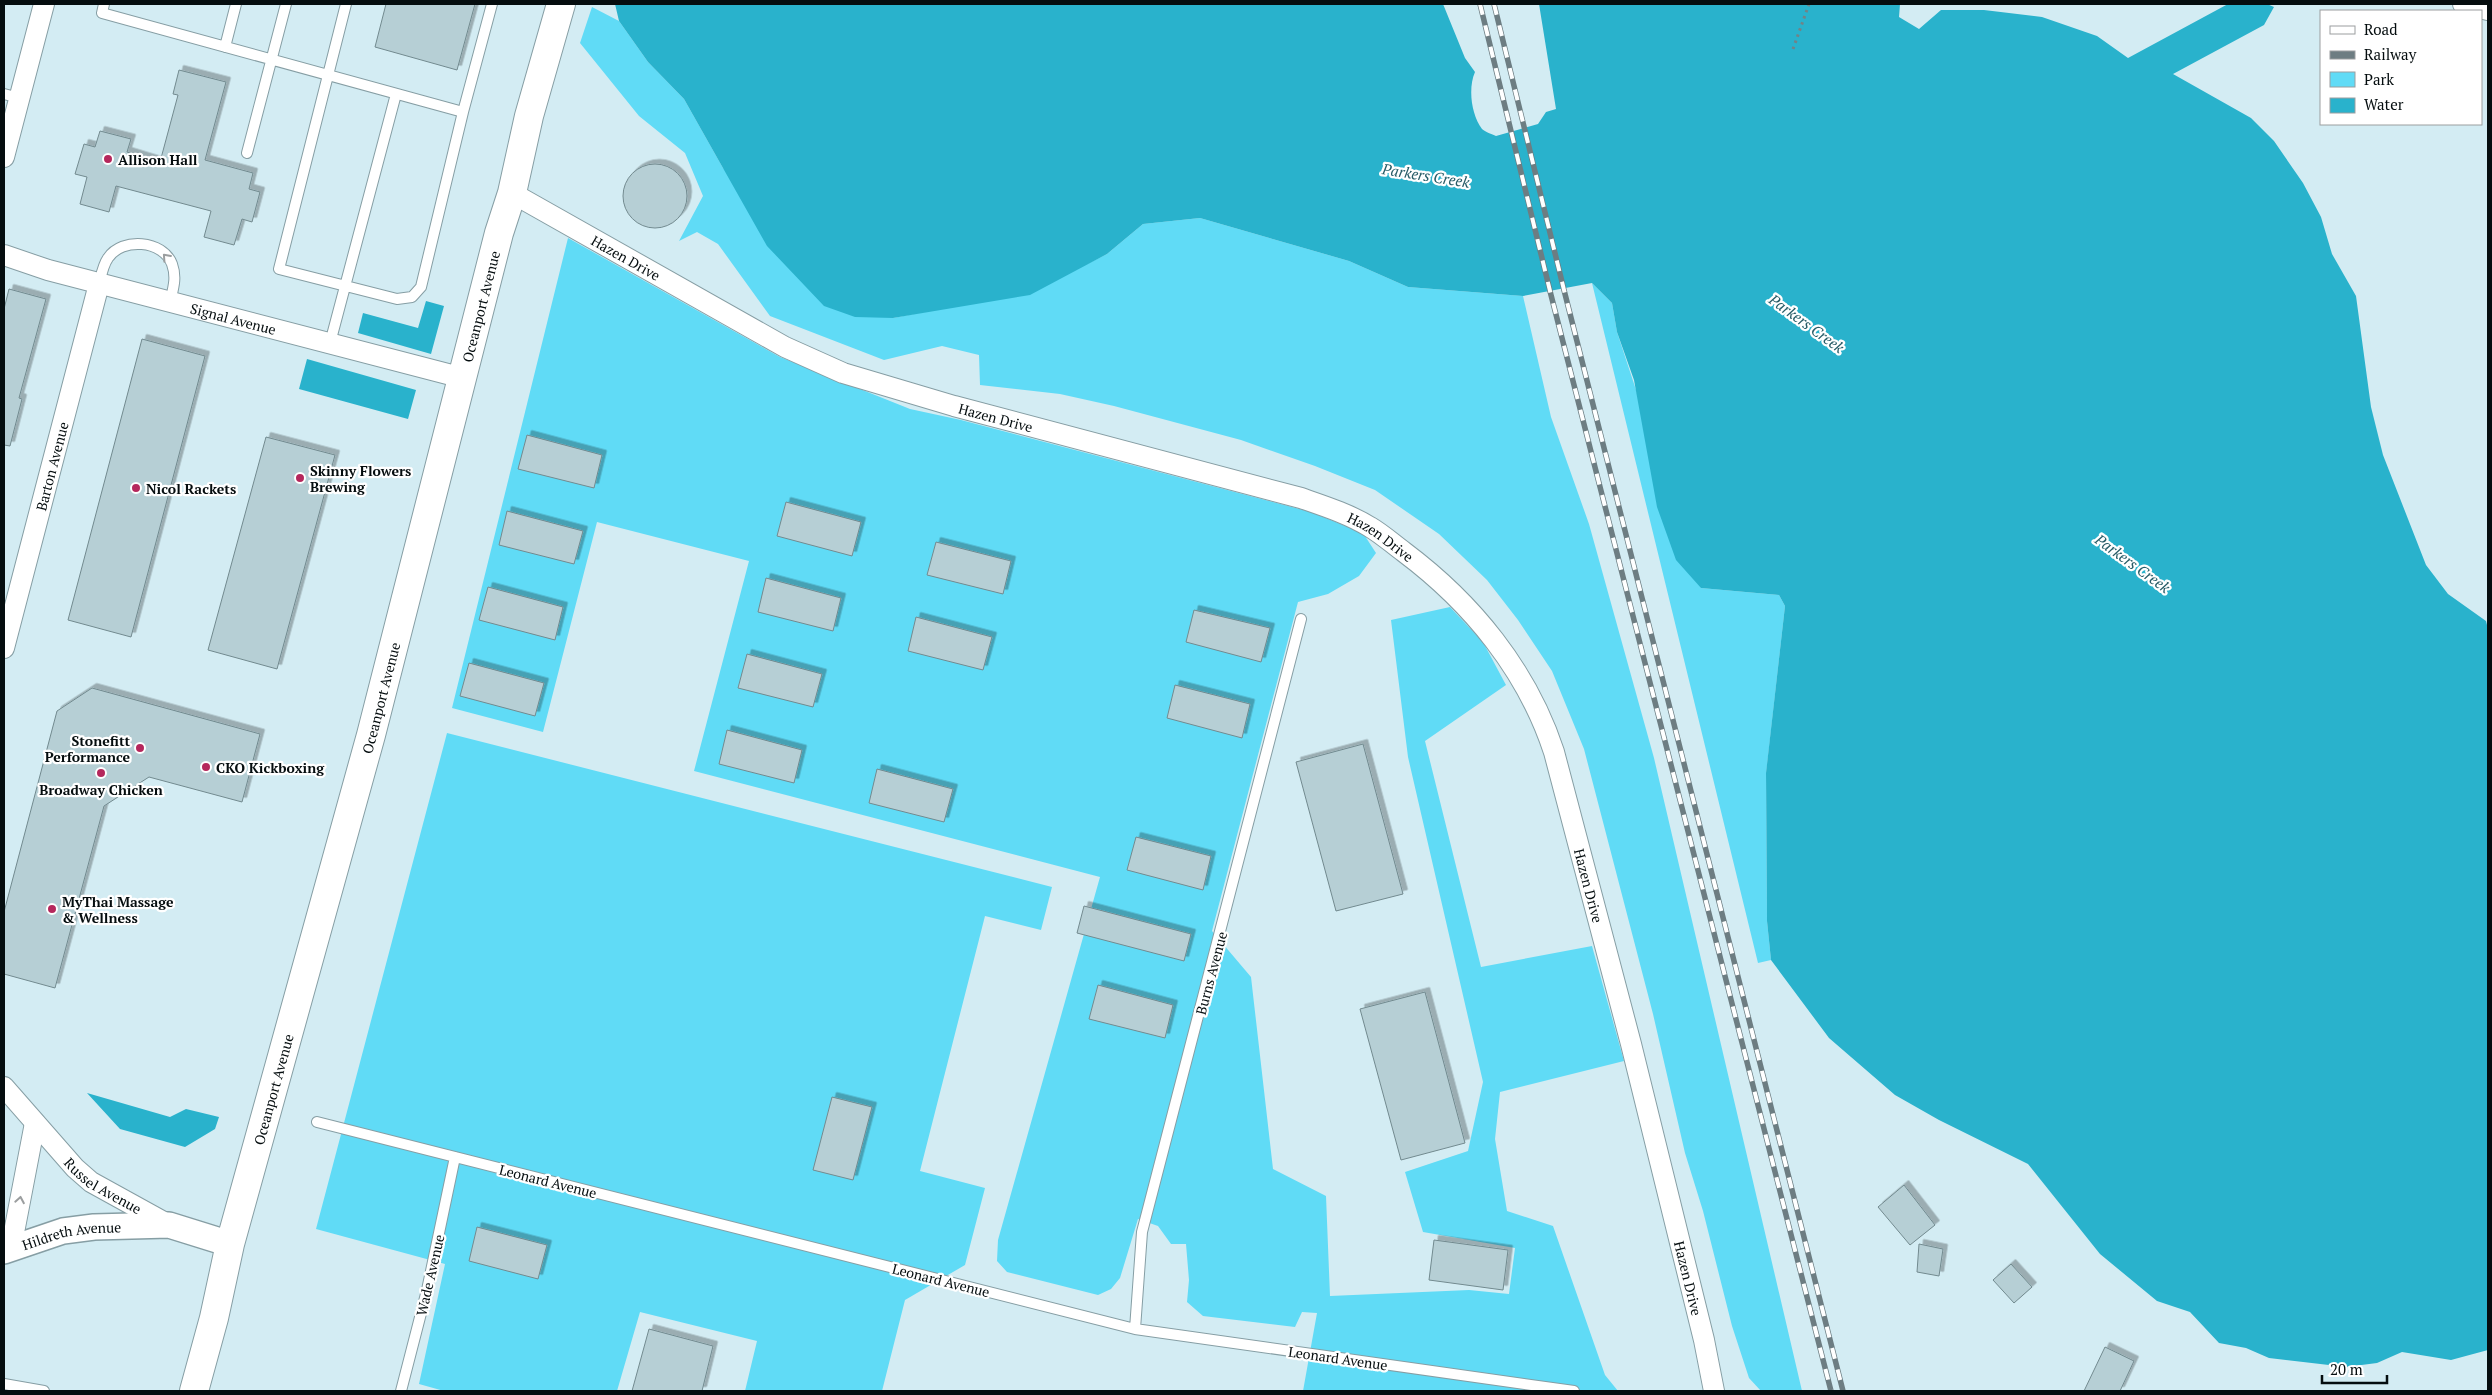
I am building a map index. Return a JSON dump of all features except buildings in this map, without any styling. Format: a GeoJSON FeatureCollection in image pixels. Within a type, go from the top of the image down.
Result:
{"type":"FeatureCollection","features":[{"type":"Feature","properties":{"kind":"main road","name":"Oceanport Avenue"},"geometry":{"type":"LineString","coordinates":[[194,1391],[214,1318],[230,1244],[371,735],[499,233],[512,193],[529,116],[561,4]]}},
{"type":"Feature","properties":{"kind":"street"},"geometry":{"type":"LineString","coordinates":[[4,157],[11,96],[44,4]]}},
{"type":"Feature","properties":{"kind":"street"},"geometry":{"type":"LineString","coordinates":[[2463,4],[2488,10]]}},
{"type":"Feature","properties":{"kind":"street","name":"Hazen Drive"},"geometry":{"type":"LineString","coordinates":[[512,193],[785,346],[843,374],[1301,498],[1337,511],[1371,527],[1425,568],[1462,603],[1486,629],[1514,667],[1538,708],[1554,752],[1631,1044],[1702,1331],[1714,1391]]}},
{"type":"Feature","properties":{"kind":"street","name":"Signal Avenue"},"geometry":{"type":"LineString","coordinates":[[4,255],[40,268],[99,284],[463,378]]}},
{"type":"Feature","properties":{"kind":"street","name":"Barton Avenue"},"geometry":{"type":"LineString","coordinates":[[4,648],[99,284]]}},
{"type":"Feature","properties":{"kind":"street","name":"Russel Avenue"},"geometry":{"type":"LineString","coordinates":[[4,1087],[75,1168],[91,1182],[169,1225],[230,1244]]}},
{"type":"Feature","properties":{"kind":"street"},"geometry":{"type":"LineString","coordinates":[[8,1249],[35,1123]]}},
{"type":"Feature","properties":{"kind":"street","name":"Hildreth Avenue"},"geometry":{"type":"LineString","coordinates":[[8,1249],[63,1230],[82,1227],[169,1225]]}},
{"type":"Feature","properties":{"kind":"lane"},"geometry":{"type":"LineString","coordinates":[[104,4],[102,13],[463,112]]}},
{"type":"Feature","properties":{"kind":"lane"},"geometry":{"type":"LineString","coordinates":[[225,47],[236,4]]}},
{"type":"Feature","properties":{"kind":"lane"},"geometry":{"type":"LineString","coordinates":[[247,153],[286,4]]}},
{"type":"Feature","properties":{"kind":"lane"},"geometry":{"type":"LineString","coordinates":[[346,4],[279,269],[346,284],[397,299],[412,297],[421,287],[463,112],[492,4]]}},
{"type":"Feature","properties":{"kind":"lane"},"geometry":{"type":"LineString","coordinates":[[330,343],[396,94]]}},
{"type":"Feature","properties":{"kind":"lane"},"geometry":{"type":"LineString","coordinates":[[99,284],[108,258],[119,248],[130,244],[155,247],[166,254],[172,263],[175,279],[170,302]]}},
{"type":"Feature","properties":{"kind":"lane","name":"Burns Avenue"},"geometry":{"type":"LineString","coordinates":[[1135,1329],[1142,1232],[1301,619]]}},
{"type":"Feature","properties":{"kind":"lane","name":"Leonard Avenue"},"geometry":{"type":"LineString","coordinates":[[317,1122],[1135,1329],[1574,1391]]}},
{"type":"Feature","properties":{"kind":"lane","name":"Wade Avenue"},"geometry":{"type":"LineString","coordinates":[[401,1391],[427,1290],[455,1157]]}},
{"type":"Feature","properties":{"kind":"lane"},"geometry":{"type":"LineString","coordinates":[[4,1384],[44,1391]]}},
{"type":"Feature","properties":{"kind":"path"},"geometry":{"type":"LineString","coordinates":[[1793,49],[1809,4]]}},
{"type":"Feature","properties":{"kind":"green space"},"geometry":{"type":"Polygon","coordinates":[[[592,7],[619,21],[648,62],[684,99],[723,168],[893,318],[955,306],[1087,264],[1107,254],[1143,224],[1200,218],[1349,261],[1408,287],[1523,296],[1551,417],[1589,524],[1654,758],[1802,1391],[1761,1391],[1749,1378],[1732,1326],[1703,1211],[1685,1153],[1653,1014],[1584,749],[1552,671],[1518,620],[1487,580],[1439,534],[1375,490],[1315,466],[1241,440],[1114,406],[1060,394],[980,385],[979,355],[942,346],[884,360],[770,316],[718,244],[697,232],[679,241],[703,196],[685,153],[639,116],[580,43],[592,7]]]}},
{"type":"Feature","properties":{"kind":"green space"},"geometry":{"type":"Polygon","coordinates":[[[568,238],[780,357],[910,409],[961,420],[1311,512],[1363,533],[1376,553],[1359,576],[1328,594],[1298,602],[1212,931],[1251,977],[1273,1169],[1326,1196],[1330,1296],[1469,1290],[1509,1294],[1515,1248],[1423,1232],[1405,1172],[1468,1151],[1483,1082],[1408,757],[1391,620],[1450,607],[1483,642],[1506,685],[1425,741],[1481,967],[1592,946],[1624,1061],[1500,1092],[1495,1139],[1507,1211],[1553,1226],[1605,1375],[1618,1391],[1303,1391],[1317,1313],[1302,1312],[1295,1327],[1203,1316],[1187,1302],[1189,1280],[1186,1244],[1171,1244],[1158,1226],[1138,1219],[1120,1278],[1111,1289],[1098,1295],[1007,1272],[997,1261],[998,1240],[1100,877],[694,771],[749,561],[597,522],[543,732],[452,708],[568,238]]]}},
{"type":"Feature","properties":{"kind":"green space"},"geometry":{"type":"Polygon","coordinates":[[[1592,283],[1612,303],[1617,332],[1701,588],[1779,595],[1785,606],[1766,774],[1767,921],[1771,960],[1758,963],[1592,283]]]}},
{"type":"Feature","properties":{"kind":"green space"},"geometry":{"type":"Polygon","coordinates":[[[447,733],[1052,887],[1041,930],[985,916],[920,1171],[985,1188],[965,1265],[905,1300],[882,1391],[745,1391],[757,1341],[640,1312],[617,1391],[444,1391],[419,1384],[445,1264],[316,1229],[447,733]]]}},
{"type":"Feature","properties":{"kind":"water","name":"Parkers Creek"},"geometry":{"type":"Polygon","coordinates":[[[615,4],[1443,4],[1465,58],[1475,72],[1471,93],[1475,116],[1482,129],[1496,136],[1538,124],[1546,112],[1556,109],[1539,4],[1900,4],[1899,17],[1919,29],[1941,10],[1984,10],[2042,17],[2097,36],[2128,58],[2228,4],[2267,4],[2274,7],[2264,25],[2173,74],[2251,118],[2274,141],[2303,183],[2321,217],[2332,254],[2356,296],[2371,407],[2383,455],[2426,565],[2448,594],[2486,621],[2488,629],[2488,1350],[2451,1360],[2402,1352],[2377,1363],[2346,1367],[2269,1358],[2246,1348],[2219,1343],[2190,1312],[2157,1301],[2100,1254],[2028,1164],[1939,1120],[1895,1095],[1829,1038],[1771,960],[1767,921],[1766,773],[1785,606],[1779,595],[1701,588],[1676,560],[1657,507],[1634,380],[1617,332],[1612,303],[1592,283],[1523,296],[1408,287],[1349,261],[1200,218],[1143,224],[1107,254],[1030,295],[893,318],[855,317],[824,306],[767,246],[684,99],[648,62],[619,21],[615,4]]]}},
{"type":"Feature","properties":{"kind":"water"},"geometry":{"type":"Polygon","coordinates":[[[426,301],[444,306],[431,354],[358,333],[363,313],[418,328],[426,301]]]}},
{"type":"Feature","properties":{"kind":"water"},"geometry":{"type":"Polygon","coordinates":[[[307,359],[416,390],[408,419],[299,389],[307,359]]]}},
{"type":"Feature","properties":{"kind":"water"},"geometry":{"type":"Polygon","coordinates":[[[87,1093],[170,1117],[186,1109],[219,1117],[215,1129],[185,1147],[120,1129],[87,1093]]]}},
{"type":"Feature","properties":{"kind":"railway"},"geometry":{"type":"LineString","coordinates":[[1480,4],[1551,295],[1831,1391]]}},
{"type":"Feature","properties":{"kind":"railway"},"geometry":{"type":"LineString","coordinates":[[1494,4],[1564,290],[1843,1391]]}},
{"type":"Feature","properties":{"kind":"place","name":"Allison Hall"},"geometry":{"type":"Point","coordinates":[108,159]}},
{"type":"Feature","properties":{"kind":"place","name":"Skinny Flowers Brewing"},"geometry":{"type":"Point","coordinates":[300,478]}},
{"type":"Feature","properties":{"kind":"place","name":"Nicol Rackets"},"geometry":{"type":"Point","coordinates":[136,488]}},
{"type":"Feature","properties":{"kind":"place","name":"Stonefitt Performance"},"geometry":{"type":"Point","coordinates":[140,748]}},
{"type":"Feature","properties":{"kind":"place","name":"CKO Kickboxing"},"geometry":{"type":"Point","coordinates":[206,767]}},
{"type":"Feature","properties":{"kind":"place","name":"Broadway Chicken"},"geometry":{"type":"Point","coordinates":[101,773]}},
{"type":"Feature","properties":{"kind":"place","name":"MyThai Massage & Wellness"},"geometry":{"type":"Point","coordinates":[52,909]}}]}
